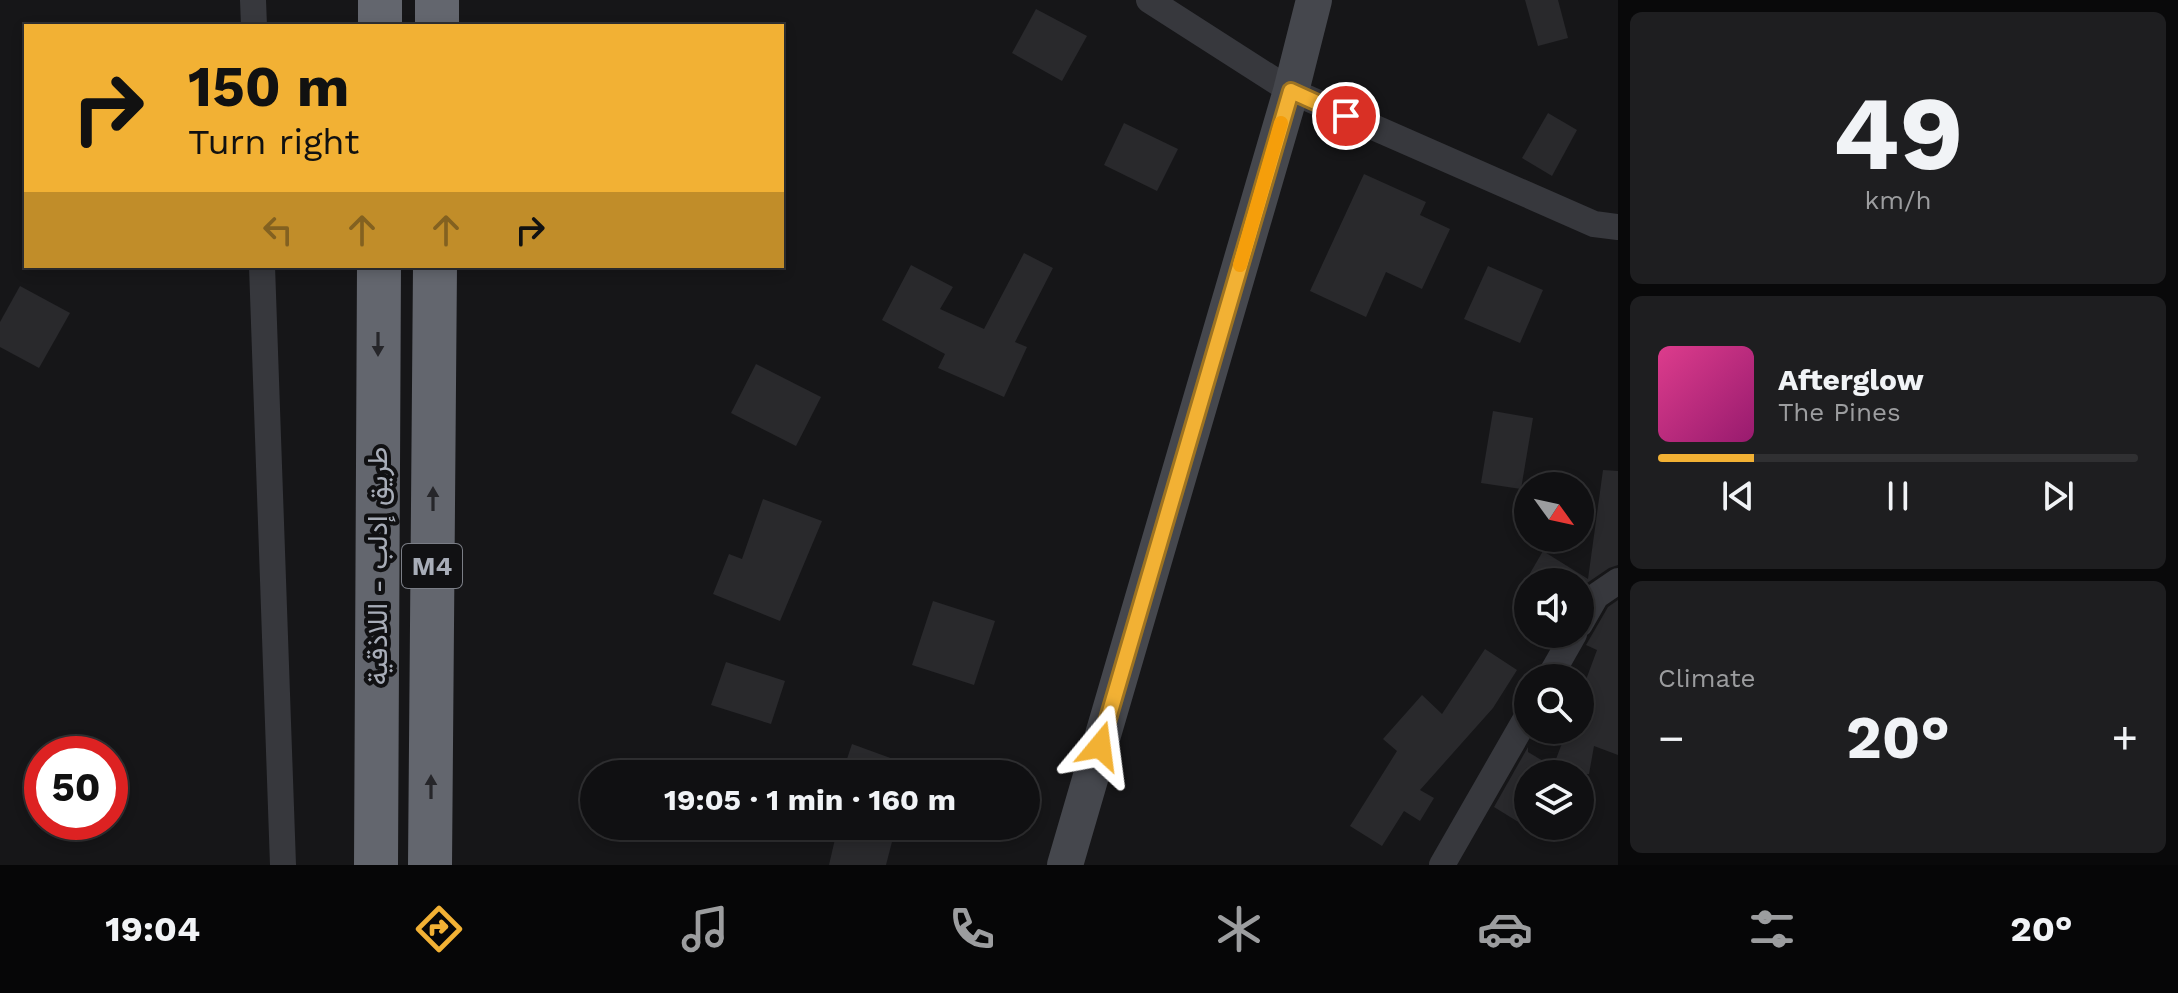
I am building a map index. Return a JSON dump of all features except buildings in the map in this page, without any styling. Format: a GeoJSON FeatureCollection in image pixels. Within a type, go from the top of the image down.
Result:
{"type":"FeatureCollection","features":[{"type":"Feature","properties":{"kind":"highway"},"geometry":{"type":"LineString","coordinates":[[380,0],[380,24]]}},
{"type":"Feature","properties":{"kind":"highway"},"geometry":{"type":"LineString","coordinates":[[437,0],[437,24]]}},
{"type":"Feature","properties":{"kind":"highway","name":"طريق إدلب - اللاذقية"},"geometry":{"type":"LineString","coordinates":[[376,865],[379,268]]}},
{"type":"Feature","properties":{"kind":"highway","name":"طريق إدلب - اللاذقية"},"geometry":{"type":"LineString","coordinates":[[430,865],[435,268]]}},
{"type":"Feature","properties":{"kind":"main road"},"geometry":{"type":"LineString","coordinates":[[1065,865],[1291,91],[1314,0]]}},
{"type":"Feature","properties":{"kind":"street"},"geometry":{"type":"LineString","coordinates":[[253,0],[254,24]]}},
{"type":"Feature","properties":{"kind":"street"},"geometry":{"type":"LineString","coordinates":[[1149,0],[1291,91],[1594,224],[1618,227]]}},
{"type":"Feature","properties":{"kind":"street"},"geometry":{"type":"LineString","coordinates":[[262,268],[283,865]]}},
{"type":"Feature","properties":{"kind":"street"},"geometry":{"type":"LineString","coordinates":[[1594,600],[1618,581]]}},
{"type":"Feature","properties":{"kind":"street"},"geometry":{"type":"LineString","coordinates":[[1442,865],[1514,739]]}},
{"type":"Feature","properties":{"kind":"slow traffic"},"geometry":{"type":"LineString","coordinates":[[1240,265],[1281,123]]}},
{"type":"Feature","properties":{"kind":"route"},"geometry":{"type":"LineString","coordinates":[[1100,746],[1291,91],[1346,116]]}}]}
